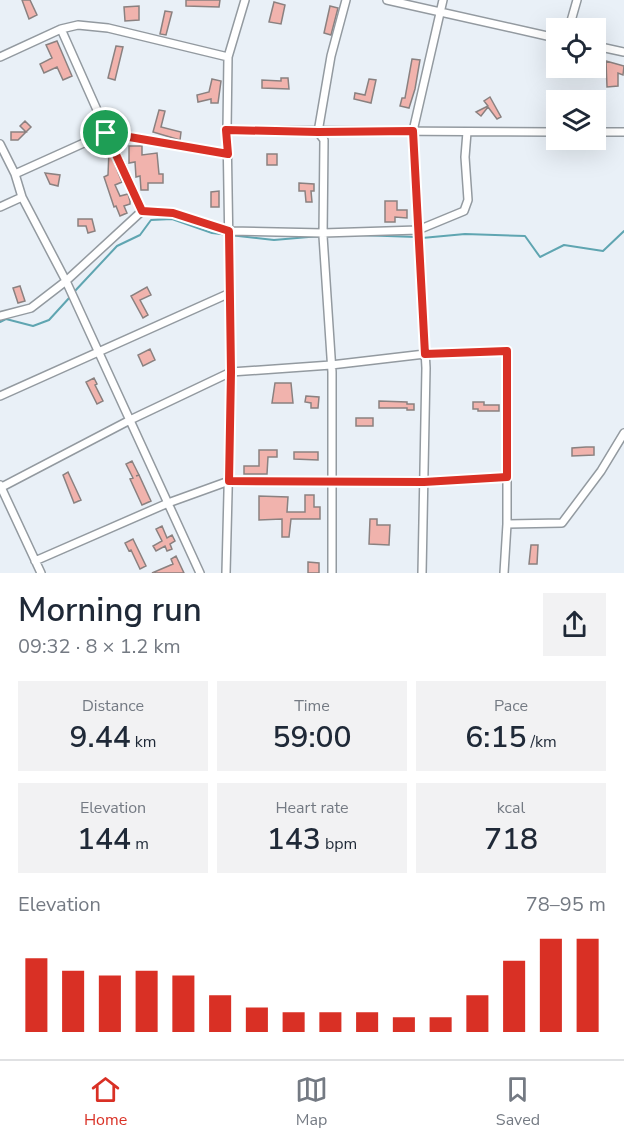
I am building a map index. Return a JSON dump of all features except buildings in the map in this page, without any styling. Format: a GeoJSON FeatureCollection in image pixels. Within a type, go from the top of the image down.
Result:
{"type":"FeatureCollection","features":[{"type":"Feature","properties":{"kind":"street"},"geometry":{"type":"LineString","coordinates":[[226,573],[231,372],[226,130],[228,57],[245,0]]}},
{"type":"Feature","properties":{"kind":"street"},"geometry":{"type":"LineString","coordinates":[[332,573],[331,365],[323,233],[324,140],[318,132],[331,56],[346,0]]}},
{"type":"Feature","properties":{"kind":"street"},"geometry":{"type":"LineString","coordinates":[[387,0],[546,36]]}},
{"type":"Feature","properties":{"kind":"street"},"geometry":{"type":"LineString","coordinates":[[422,573],[425,354],[413,131],[443,0]]}},
{"type":"Feature","properties":{"kind":"street"},"geometry":{"type":"LineString","coordinates":[[572,18],[577,0]]}},
{"type":"Feature","properties":{"kind":"street"},"geometry":{"type":"LineString","coordinates":[[0,57],[61,28],[78,25],[108,28],[228,57]]}},
{"type":"Feature","properties":{"kind":"street"},"geometry":{"type":"LineString","coordinates":[[61,28],[142,211]]}},
{"type":"Feature","properties":{"kind":"street"},"geometry":{"type":"LineString","coordinates":[[606,48],[624,52]]}},
{"type":"Feature","properties":{"kind":"street"},"geometry":{"type":"LineString","coordinates":[[226,130],[546,132]]}},
{"type":"Feature","properties":{"kind":"street"},"geometry":{"type":"LineString","coordinates":[[0,316],[31,308],[66,280],[142,211],[173,213],[229,231],[323,233],[418,230],[464,211],[468,200],[465,157],[467,132]]}},
{"type":"Feature","properties":{"kind":"street"},"geometry":{"type":"LineString","coordinates":[[606,132],[624,132]]}},
{"type":"Feature","properties":{"kind":"street"},"geometry":{"type":"LineString","coordinates":[[15,174],[106,133],[228,154]]}},
{"type":"Feature","properties":{"kind":"street"},"geometry":{"type":"LineString","coordinates":[[0,144],[15,174],[22,197],[66,280],[200,573]]}},
{"type":"Feature","properties":{"kind":"street"},"geometry":{"type":"LineString","coordinates":[[0,207],[22,197]]}},
{"type":"Feature","properties":{"kind":"street"},"geometry":{"type":"LineString","coordinates":[[0,396],[230,292]]}},
{"type":"Feature","properties":{"kind":"street"},"geometry":{"type":"LineString","coordinates":[[40,573],[0,486],[130,420],[231,372],[331,365],[425,354],[507,351],[507,524],[504,573]]}},
{"type":"Feature","properties":{"kind":"street"},"geometry":{"type":"LineString","coordinates":[[507,524],[562,523],[601,471],[624,434]]}},
{"type":"Feature","properties":{"kind":"street"},"geometry":{"type":"LineString","coordinates":[[35,561],[168,503],[229,481],[424,482],[507,477]]}},
{"type":"Feature","properties":{"kind":"waterway"},"geometry":{"type":"LineString","coordinates":[[74,292],[117,246],[140,235],[151,220],[172,219],[212,233],[274,240],[320,236]]}},
{"type":"Feature","properties":{"kind":"waterway"},"geometry":{"type":"LineString","coordinates":[[422,238],[465,234],[525,236],[540,257],[564,245],[603,251],[624,231]]}},
{"type":"Feature","properties":{"kind":"waterway"},"geometry":{"type":"LineString","coordinates":[[359,235],[416,237]]}},
{"type":"Feature","properties":{"kind":"waterway"},"geometry":{"type":"LineString","coordinates":[[0,322],[6,319],[33,326],[49,320],[70,297]]}},
{"type":"Feature","properties":{"kind":"route"},"geometry":{"type":"LineString","coordinates":[[226,130],[413,131],[425,354],[507,351],[507,477],[424,482],[229,481],[231,372],[229,231],[173,213],[142,211],[106,133],[228,154],[226,130]]}}]}
